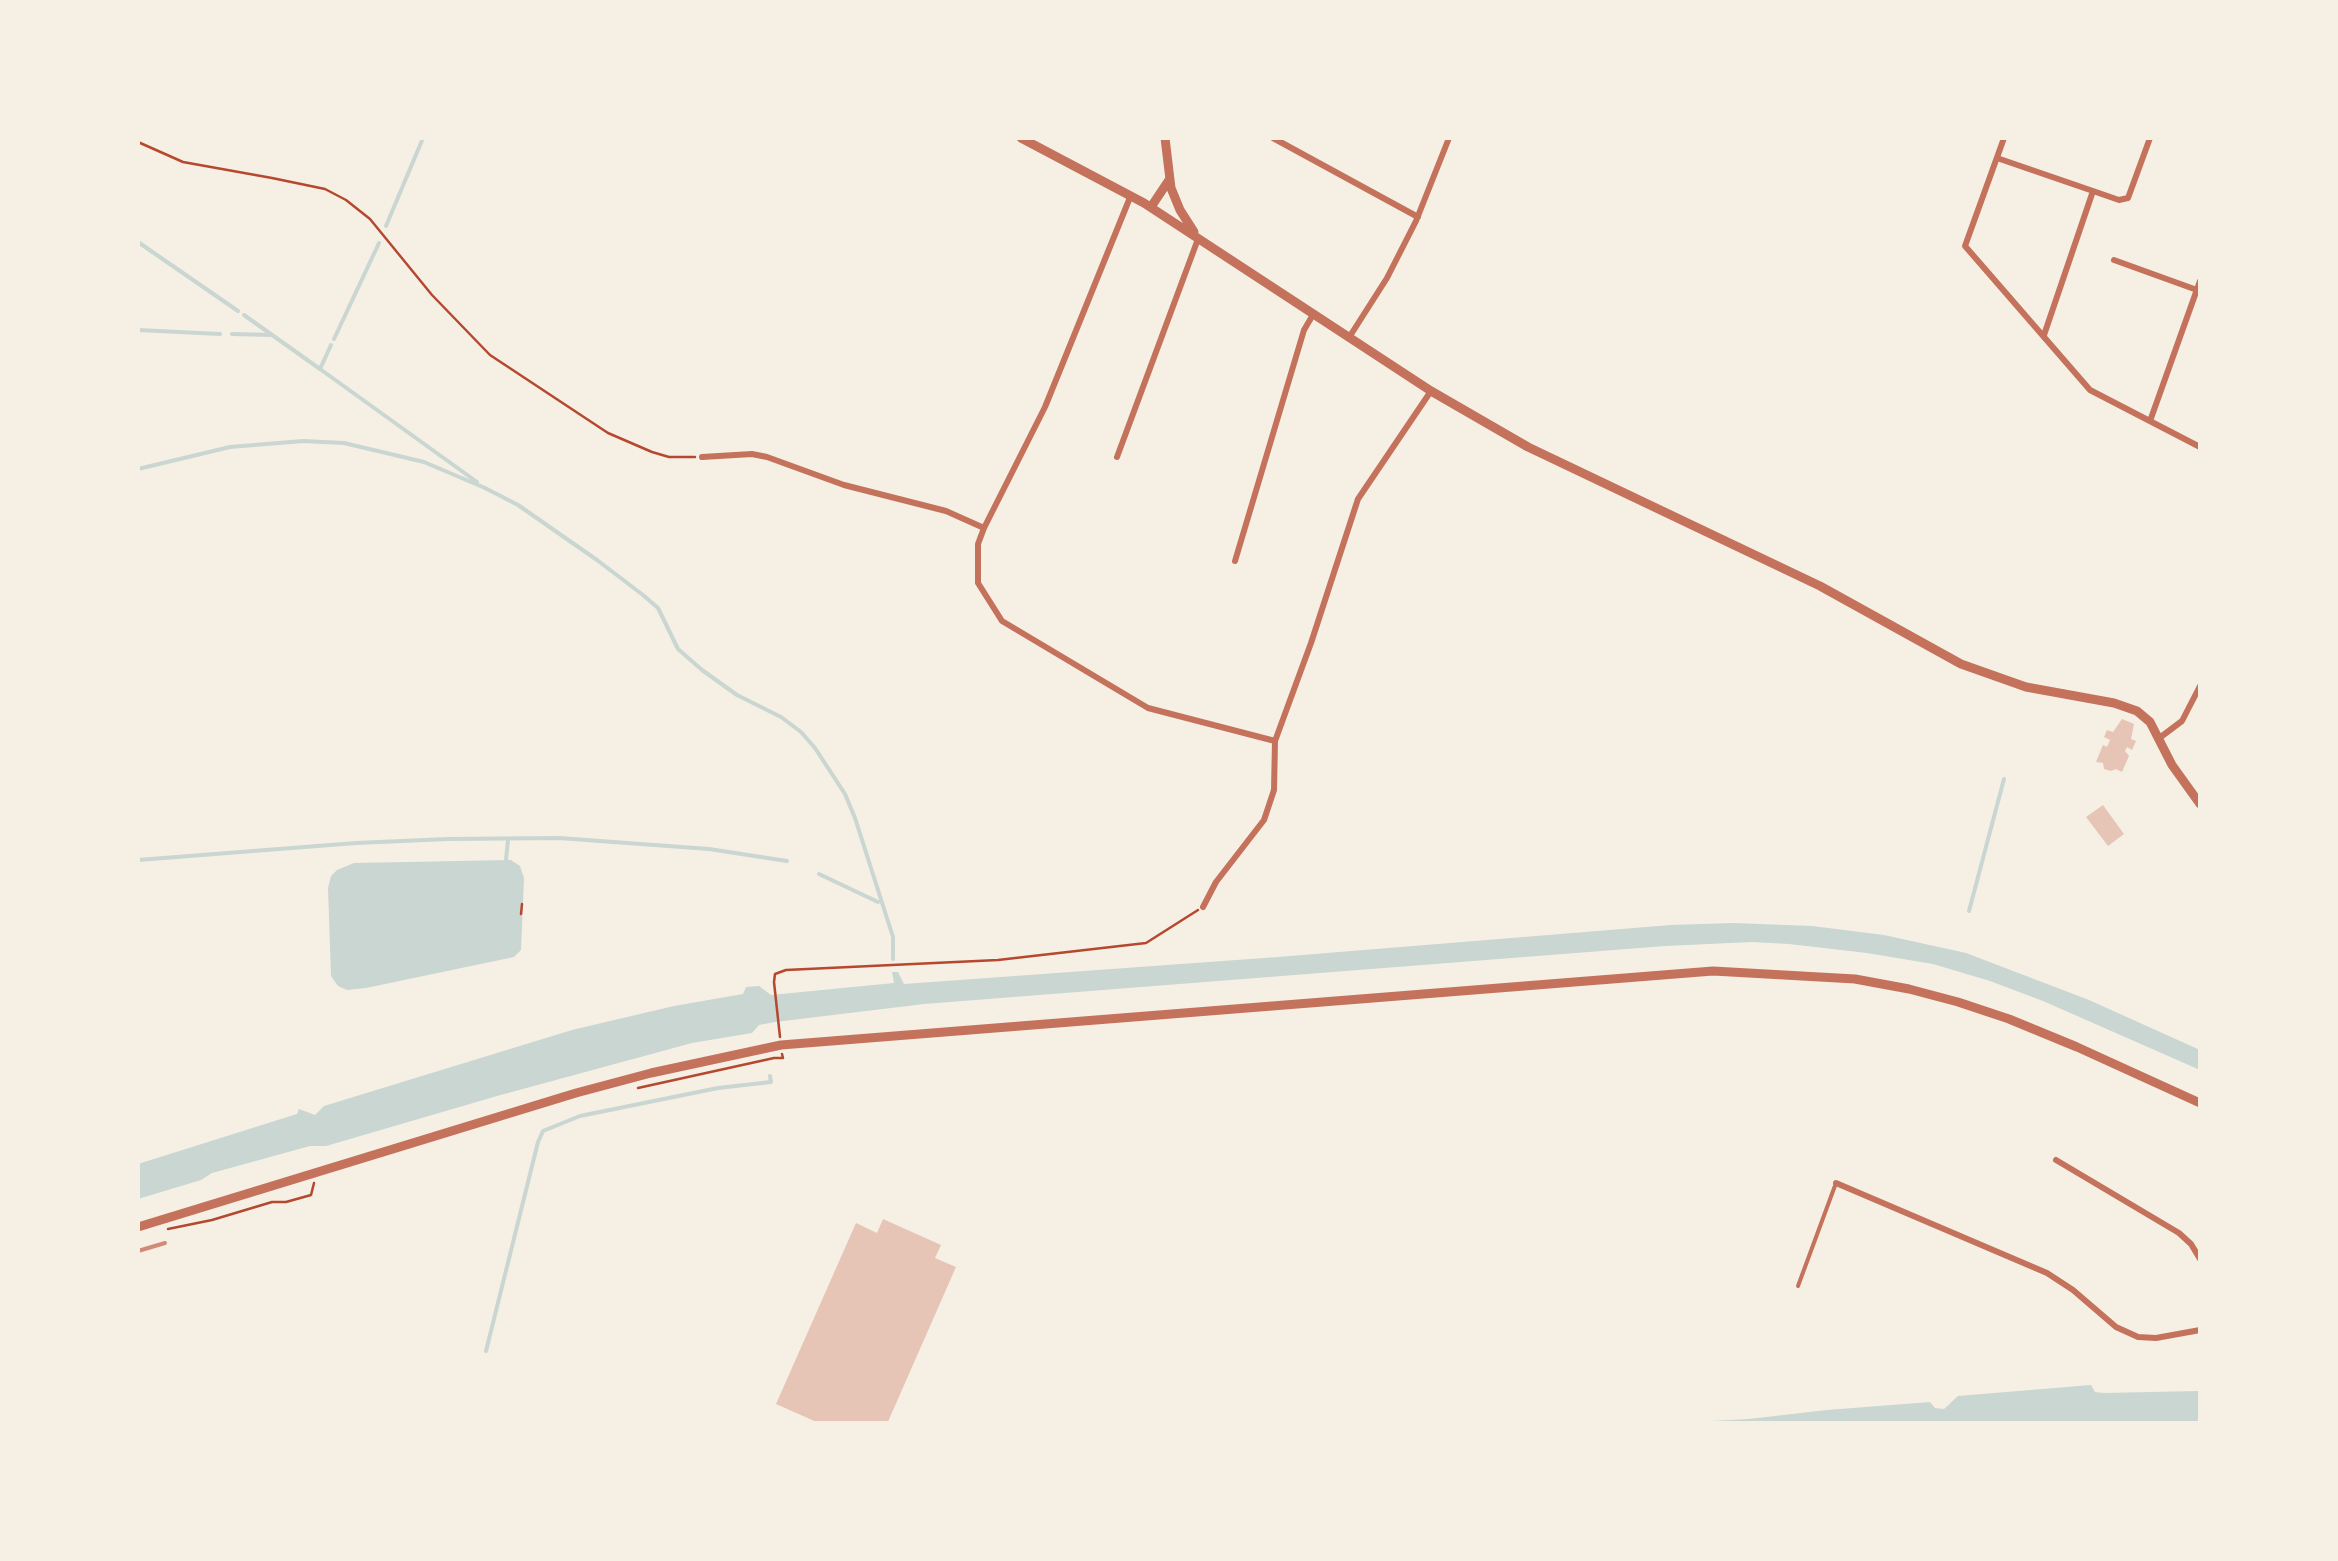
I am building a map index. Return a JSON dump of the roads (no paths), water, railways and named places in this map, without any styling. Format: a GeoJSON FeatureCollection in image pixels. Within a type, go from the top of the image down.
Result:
{"type":"FeatureCollection","features":[{"type":"Feature","properties":{"kind":"street"},"geometry":{"type":"LineString","coordinates":[[1021,138],[1152,208],[1431,391],[1528,446],[1782,566],[1961,664],[2026,687],[2128,707],[2147,719],[2172,765],[2200,804]]}},
{"type":"Feature","properties":{"kind":"street"},"geometry":{"type":"LineString","coordinates":[[1152,208],[1162,206],[1170,196],[1165,138]]}},
{"type":"Feature","properties":{"kind":"street"},"geometry":{"type":"LineString","coordinates":[[1273,138],[1418,217]]}},
{"type":"Feature","properties":{"kind":"street"},"geometry":{"type":"LineString","coordinates":[[1350,336],[1387,278],[1418,217],[1449,138]]}},
{"type":"Feature","properties":{"kind":"street"},"geometry":{"type":"LineString","coordinates":[[2004,138],[1965,246],[2090,390],[2200,447]]}},
{"type":"Feature","properties":{"kind":"street"},"geometry":{"type":"LineString","coordinates":[[1997,158],[2119,200],[2128,198],[2150,138]]}},
{"type":"Feature","properties":{"kind":"street"},"geometry":{"type":"LineString","coordinates":[[1170,184],[1185,220],[1199,238]]}},
{"type":"Feature","properties":{"kind":"street"},"geometry":{"type":"LineString","coordinates":[[2043,336],[2092,191]]}},
{"type":"Feature","properties":{"kind":"street"},"geometry":{"type":"LineString","coordinates":[[1130,195],[1045,407],[984,528],[978,544],[978,583],[1002,621],[1148,708],[1275,741]]}},
{"type":"Feature","properties":{"kind":"street"},"geometry":{"type":"LineString","coordinates":[[1118,457],[1199,238]]}},
{"type":"Feature","properties":{"kind":"street"},"geometry":{"type":"LineString","coordinates":[[2114,260],[2197,290]]}},
{"type":"Feature","properties":{"kind":"street"},"geometry":{"type":"LineString","coordinates":[[2150,421],[2200,281]]}},
{"type":"Feature","properties":{"kind":"street"},"geometry":{"type":"LineString","coordinates":[[1235,561],[1304,330],[1314,313]]}},
{"type":"Feature","properties":{"kind":"street"},"geometry":{"type":"LineString","coordinates":[[1203,907],[1216,882],[1264,820],[1274,790],[1275,741],[1358,499],[1431,391]]}},
{"type":"Feature","properties":{"kind":"street"},"geometry":{"type":"LineString","coordinates":[[702,456],[767,457],[844,485],[946,510],[984,528]]}},
{"type":"Feature","properties":{"kind":"street"},"geometry":{"type":"LineString","coordinates":[[2158,739],[2182,720],[2200,686]]}},
{"type":"Feature","properties":{"kind":"street"},"geometry":{"type":"LineString","coordinates":[[138,1227],[576,1094],[666,1069],[782,1045],[1713,970],[1855,979],[1942,998],[2009,1019],[2200,1103]]}},
{"type":"Feature","properties":{"kind":"street"},"geometry":{"type":"LineString","coordinates":[[2056,1160],[2179,1233],[2200,1258]]}},
{"type":"Feature","properties":{"kind":"street"},"geometry":{"type":"LineString","coordinates":[[1836,1183],[2047,1273],[2116,1327],[2138,1337],[2156,1338],[2200,1330]]}},
{"type":"Feature","properties":{"kind":"lane"},"geometry":{"type":"LineString","coordinates":[[1798,1286],[1836,1183]]}},
{"type":"Feature","properties":{"kind":"waterway"},"geometry":{"type":"LineString","coordinates":[[386,226],[423,138]]}},
{"type":"Feature","properties":{"kind":"waterway"},"geometry":{"type":"LineString","coordinates":[[138,242],[238,311]]}},
{"type":"Feature","properties":{"kind":"waterway"},"geometry":{"type":"LineString","coordinates":[[334,339],[379,243]]}},
{"type":"Feature","properties":{"kind":"waterway"},"geometry":{"type":"LineString","coordinates":[[244,315],[320,369]]}},
{"type":"Feature","properties":{"kind":"waterway"},"geometry":{"type":"LineString","coordinates":[[138,330],[220,334]]}},
{"type":"Feature","properties":{"kind":"waterway"},"geometry":{"type":"LineString","coordinates":[[232,334],[272,335]]}},
{"type":"Feature","properties":{"kind":"waterway"},"geometry":{"type":"LineString","coordinates":[[331,345],[320,369],[477,482]]}},
{"type":"Feature","properties":{"kind":"waterway"},"geometry":{"type":"LineString","coordinates":[[138,469],[230,447],[303,441],[344,443],[424,462],[518,505],[658,608],[678,649],[702,670],[737,695],[781,717],[815,748],[845,794],[855,818],[893,937],[893,959]]}},
{"type":"Feature","properties":{"kind":"waterway"},"geometry":{"type":"LineString","coordinates":[[1969,911],[2004,779]]}},
{"type":"Feature","properties":{"kind":"waterway"},"geometry":{"type":"LineString","coordinates":[[138,860],[356,843],[559,838],[709,849],[787,861]]}},
{"type":"Feature","properties":{"kind":"waterway"},"geometry":{"type":"LineString","coordinates":[[506,860],[508,840]]}},
{"type":"Feature","properties":{"kind":"waterway"},"geometry":{"type":"LineString","coordinates":[[819,874],[878,902]]}},
{"type":"Feature","properties":{"kind":"waterway"},"geometry":{"type":"LineString","coordinates":[[486,1351],[543,1131],[580,1116],[718,1088],[771,1082],[770,1076]]}},
{"type":"Feature","properties":{"kind":"railway"},"geometry":{"type":"LineString","coordinates":[[138,1251],[165,1243]]}}]}
